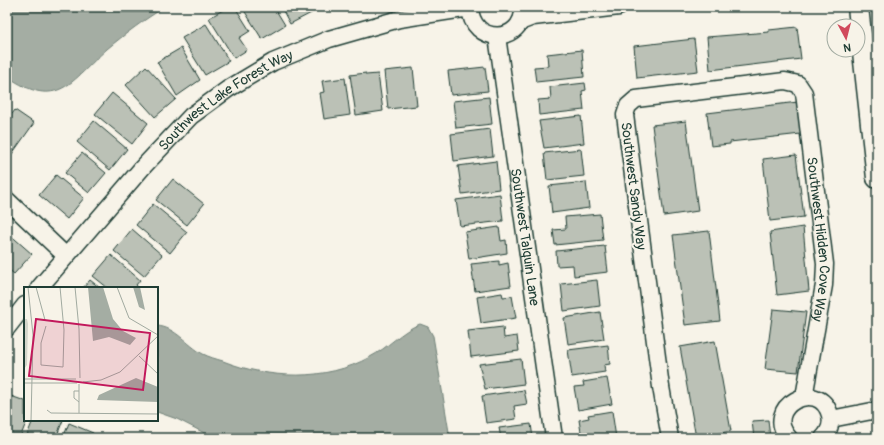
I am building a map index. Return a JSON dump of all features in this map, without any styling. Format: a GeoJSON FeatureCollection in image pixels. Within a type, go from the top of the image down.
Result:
{"type":"FeatureCollection","features":[{"type":"Feature","properties":{"kind":"street"},"geometry":{"type":"LineString","coordinates":[[470,8],[471,18],[480,30],[488,35],[497,36],[515,30],[522,15],[533,16],[619,7]]}},
{"type":"Feature","properties":{"kind":"street"},"geometry":{"type":"LineString","coordinates":[[858,7],[877,178]]}},
{"type":"Feature","properties":{"kind":"street","name":"Southwest Lake Forest Way"},"geometry":{"type":"LineString","coordinates":[[41,287],[142,168],[191,116],[228,89],[273,62],[329,39],[399,19],[470,8]]}},
{"type":"Feature","properties":{"kind":"street","name":"Southwest Talquin Lane"},"geometry":{"type":"LineString","coordinates":[[497,36],[554,438]]}},
{"type":"Feature","properties":{"kind":"street","name":"Southwest Sandy Way"},"geometry":{"type":"LineString","coordinates":[[670,438],[661,387],[625,115],[628,106],[636,99],[785,81],[798,84]]}},
{"type":"Feature","properties":{"kind":"street","name":"Southwest Hidden Cove Way"},"geometry":{"type":"LineString","coordinates":[[798,84],[804,93],[825,264],[824,285],[804,396]]}},
{"type":"Feature","properties":{"kind":"street"},"geometry":{"type":"LineString","coordinates":[[7,200],[66,256]]}},
{"type":"Feature","properties":{"kind":"street"},"geometry":{"type":"LineString","coordinates":[[7,328],[24,307]]}},
{"type":"Feature","properties":{"kind":"street"},"geometry":{"type":"LineString","coordinates":[[789,438],[783,428],[782,414],[791,402],[804,396],[817,399],[824,404],[829,411],[831,419],[830,427],[823,438]]}},
{"type":"Feature","properties":{"kind":"street"},"geometry":{"type":"LineString","coordinates":[[831,419],[877,410]]}},
{"type":"Feature","properties":{"kind":"shaded area"},"geometry":{"type":"Polygon","coordinates":[[[7,7],[165,7],[114,43],[73,81],[63,88],[52,92],[39,91],[24,86],[7,76],[7,7]]]}},
{"type":"Feature","properties":{"kind":"shaded area"},"geometry":{"type":"Polygon","coordinates":[[[420,324],[428,327],[433,336],[450,438],[214,438],[177,419],[158,412],[158,326],[170,330],[197,350],[210,357],[259,371],[297,375],[335,371],[353,365],[377,353],[413,327],[420,324]]]}},
{"type":"Feature","properties":{"kind":"building"},"geometry":{"type":"Polygon","coordinates":[[[228,7],[235,7],[250,31],[239,38],[247,50],[234,58],[209,18],[228,7]]]}},
{"type":"Feature","properties":{"kind":"building"},"geometry":{"type":"Polygon","coordinates":[[[242,7],[274,7],[285,25],[262,39],[242,7]]]}},
{"type":"Feature","properties":{"kind":"building"},"geometry":{"type":"Polygon","coordinates":[[[281,7],[313,7],[315,11],[290,24],[281,7]]]}},
{"type":"Feature","properties":{"kind":"building"},"geometry":{"type":"Polygon","coordinates":[[[206,24],[229,61],[205,75],[182,38],[206,24]]]}},
{"type":"Feature","properties":{"kind":"building"},"geometry":{"type":"Polygon","coordinates":[[[797,27],[801,59],[710,70],[707,37],[769,32],[769,30],[797,27]]]}},
{"type":"Feature","properties":{"kind":"building"},"geometry":{"type":"Polygon","coordinates":[[[694,39],[698,71],[637,78],[634,46],[694,39]]]}},
{"type":"Feature","properties":{"kind":"building"},"geometry":{"type":"Polygon","coordinates":[[[181,48],[200,80],[177,96],[157,62],[181,48]]]}},
{"type":"Feature","properties":{"kind":"building"},"geometry":{"type":"Polygon","coordinates":[[[582,50],[584,77],[536,82],[534,67],[548,66],[547,54],[582,50]]]}},
{"type":"Feature","properties":{"kind":"building"},"geometry":{"type":"Polygon","coordinates":[[[146,66],[176,99],[155,117],[126,85],[146,66]]]}},
{"type":"Feature","properties":{"kind":"building"},"geometry":{"type":"Polygon","coordinates":[[[485,67],[488,91],[451,95],[448,71],[485,67]]]}},
{"type":"Feature","properties":{"kind":"building"},"geometry":{"type":"Polygon","coordinates":[[[413,68],[417,106],[388,109],[384,71],[413,68]]]}},
{"type":"Feature","properties":{"kind":"building"},"geometry":{"type":"Polygon","coordinates":[[[366,73],[366,75],[378,74],[383,111],[356,115],[350,75],[366,73]]]}},
{"type":"Feature","properties":{"kind":"building"},"geometry":{"type":"Polygon","coordinates":[[[345,78],[350,115],[324,119],[320,93],[324,92],[322,81],[345,78]]]}},
{"type":"Feature","properties":{"kind":"building"},"geometry":{"type":"Polygon","coordinates":[[[585,83],[586,90],[582,91],[584,110],[539,115],[538,100],[551,99],[550,87],[585,83]]]}},
{"type":"Feature","properties":{"kind":"building"},"geometry":{"type":"Polygon","coordinates":[[[112,93],[148,123],[132,144],[95,114],[112,93]]]}},
{"type":"Feature","properties":{"kind":"building"},"geometry":{"type":"Polygon","coordinates":[[[489,97],[492,124],[456,128],[453,101],[489,97]]]}},
{"type":"Feature","properties":{"kind":"building"},"geometry":{"type":"Polygon","coordinates":[[[798,102],[801,134],[730,142],[730,144],[711,146],[707,113],[798,102]]]}},
{"type":"Feature","properties":{"kind":"building"},"geometry":{"type":"Polygon","coordinates":[[[15,110],[34,123],[7,161],[7,121],[15,110]]]}},
{"type":"Feature","properties":{"kind":"building"},"geometry":{"type":"Polygon","coordinates":[[[581,116],[584,143],[544,148],[539,121],[581,116]]]}},
{"type":"Feature","properties":{"kind":"building"},"geometry":{"type":"Polygon","coordinates":[[[94,121],[127,149],[110,170],[77,142],[94,121]]]}},
{"type":"Feature","properties":{"kind":"building"},"geometry":{"type":"Polygon","coordinates":[[[686,121],[698,211],[664,216],[652,125],[686,121]]]}},
{"type":"Feature","properties":{"kind":"building"},"geometry":{"type":"Polygon","coordinates":[[[490,129],[493,156],[454,161],[451,134],[490,129]]]}},
{"type":"Feature","properties":{"kind":"building"},"geometry":{"type":"Polygon","coordinates":[[[581,149],[584,176],[547,180],[544,153],[581,149]]]}},
{"type":"Feature","properties":{"kind":"building"},"geometry":{"type":"Polygon","coordinates":[[[82,153],[106,173],[89,193],[65,173],[82,153]]]}},
{"type":"Feature","properties":{"kind":"building"},"geometry":{"type":"Polygon","coordinates":[[[796,155],[804,217],[770,221],[763,159],[796,155]]]}},
{"type":"Feature","properties":{"kind":"building"},"geometry":{"type":"Polygon","coordinates":[[[496,161],[499,189],[462,194],[458,166],[496,161]]]}},
{"type":"Feature","properties":{"kind":"building"},"geometry":{"type":"Polygon","coordinates":[[[56,175],[84,198],[67,219],[39,195],[56,175]]]}},
{"type":"Feature","properties":{"kind":"building"},"geometry":{"type":"Polygon","coordinates":[[[173,179],[204,204],[187,225],[156,200],[173,179]]]}},
{"type":"Feature","properties":{"kind":"building"},"geometry":{"type":"Polygon","coordinates":[[[586,182],[589,208],[552,213],[549,186],[586,182]]]}},
{"type":"Feature","properties":{"kind":"building"},"geometry":{"type":"Polygon","coordinates":[[[500,194],[503,221],[460,226],[456,200],[500,194]]]}},
{"type":"Feature","properties":{"kind":"building"},"geometry":{"type":"Polygon","coordinates":[[[153,204],[187,232],[170,253],[136,225],[153,204]]]}},
{"type":"Feature","properties":{"kind":"building"},"geometry":{"type":"Polygon","coordinates":[[[600,214],[603,240],[555,245],[553,230],[566,229],[565,217],[600,214]]]}},
{"type":"Feature","properties":{"kind":"building"},"geometry":{"type":"Polygon","coordinates":[[[499,227],[501,241],[506,240],[507,253],[469,259],[465,232],[499,227]]]}},
{"type":"Feature","properties":{"kind":"building"},"geometry":{"type":"Polygon","coordinates":[[[803,227],[809,291],[777,295],[770,232],[803,227]]]}},
{"type":"Feature","properties":{"kind":"building"},"geometry":{"type":"Polygon","coordinates":[[[132,229],[162,255],[144,276],[114,251],[132,229]]]}},
{"type":"Feature","properties":{"kind":"building"},"geometry":{"type":"Polygon","coordinates":[[[709,231],[720,321],[685,325],[673,235],[709,231]]]}},
{"type":"Feature","properties":{"kind":"building"},"geometry":{"type":"Polygon","coordinates":[[[7,232],[32,254],[14,274],[7,268],[7,232]]]}},
{"type":"Feature","properties":{"kind":"building"},"geometry":{"type":"Polygon","coordinates":[[[605,246],[608,272],[574,276],[573,265],[557,266],[556,251],[605,246]]]}},
{"type":"Feature","properties":{"kind":"building"},"geometry":{"type":"Polygon","coordinates":[[[111,255],[140,280],[136,285],[138,287],[107,287],[93,276],[111,255]]]}},
{"type":"Feature","properties":{"kind":"building"},"geometry":{"type":"Polygon","coordinates":[[[499,261],[499,265],[508,263],[511,286],[475,291],[471,264],[499,261]]]}},
{"type":"Feature","properties":{"kind":"building"},"geometry":{"type":"Polygon","coordinates":[[[90,280],[99,287],[84,287],[90,280]]]}},
{"type":"Feature","properties":{"kind":"building"},"geometry":{"type":"Polygon","coordinates":[[[597,280],[600,306],[564,311],[561,284],[597,280]]]}},
{"type":"Feature","properties":{"kind":"building"},"geometry":{"type":"Polygon","coordinates":[[[502,293],[503,297],[512,296],[516,318],[481,323],[477,297],[502,293]]]}},
{"type":"Feature","properties":{"kind":"building"},"geometry":{"type":"Polygon","coordinates":[[[773,309],[806,312],[798,372],[765,369],[773,309]]]}},
{"type":"Feature","properties":{"kind":"building"},"geometry":{"type":"Polygon","coordinates":[[[600,312],[604,339],[568,344],[564,318],[600,312]]]}},
{"type":"Feature","properties":{"kind":"building"},"geometry":{"type":"Polygon","coordinates":[[[503,327],[504,338],[517,336],[519,351],[471,357],[468,331],[503,327]]]}},
{"type":"Feature","properties":{"kind":"building"},"geometry":{"type":"Polygon","coordinates":[[[715,341],[731,431],[696,438],[680,347],[715,341]]]}},
{"type":"Feature","properties":{"kind":"building"},"geometry":{"type":"Polygon","coordinates":[[[608,345],[610,364],[604,365],[605,372],[572,377],[568,350],[608,345]]]}},
{"type":"Feature","properties":{"kind":"building"},"geometry":{"type":"Polygon","coordinates":[[[521,359],[524,384],[485,389],[479,364],[521,359]]]}},
{"type":"Feature","properties":{"kind":"building"},"geometry":{"type":"Polygon","coordinates":[[[607,378],[612,404],[578,410],[574,387],[584,386],[583,382],[607,378]]]}},
{"type":"Feature","properties":{"kind":"building"},"geometry":{"type":"Polygon","coordinates":[[[524,390],[527,404],[514,406],[516,419],[486,423],[482,396],[524,390]]]}},
{"type":"Feature","properties":{"kind":"building"},"geometry":{"type":"Polygon","coordinates":[[[8,395],[24,401],[24,421],[27,421],[20,438],[7,437],[8,395]]]}},
{"type":"Feature","properties":{"kind":"building"},"geometry":{"type":"Polygon","coordinates":[[[612,411],[616,438],[582,438],[579,420],[589,418],[588,415],[612,411]]]}},
{"type":"Feature","properties":{"kind":"building"},"geometry":{"type":"Polygon","coordinates":[[[768,420],[770,438],[754,438],[752,421],[768,420]]]}},
{"type":"Feature","properties":{"kind":"building"},"geometry":{"type":"Polygon","coordinates":[[[33,421],[63,421],[56,438],[44,435],[43,438],[26,438],[33,421]]]}},
{"type":"Feature","properties":{"kind":"building"},"geometry":{"type":"Polygon","coordinates":[[[69,423],[93,433],[91,438],[63,438],[69,423]]]}},
{"type":"Feature","properties":{"kind":"building"},"geometry":{"type":"Polygon","coordinates":[[[531,424],[533,438],[501,438],[499,428],[531,424]]]}}]}
